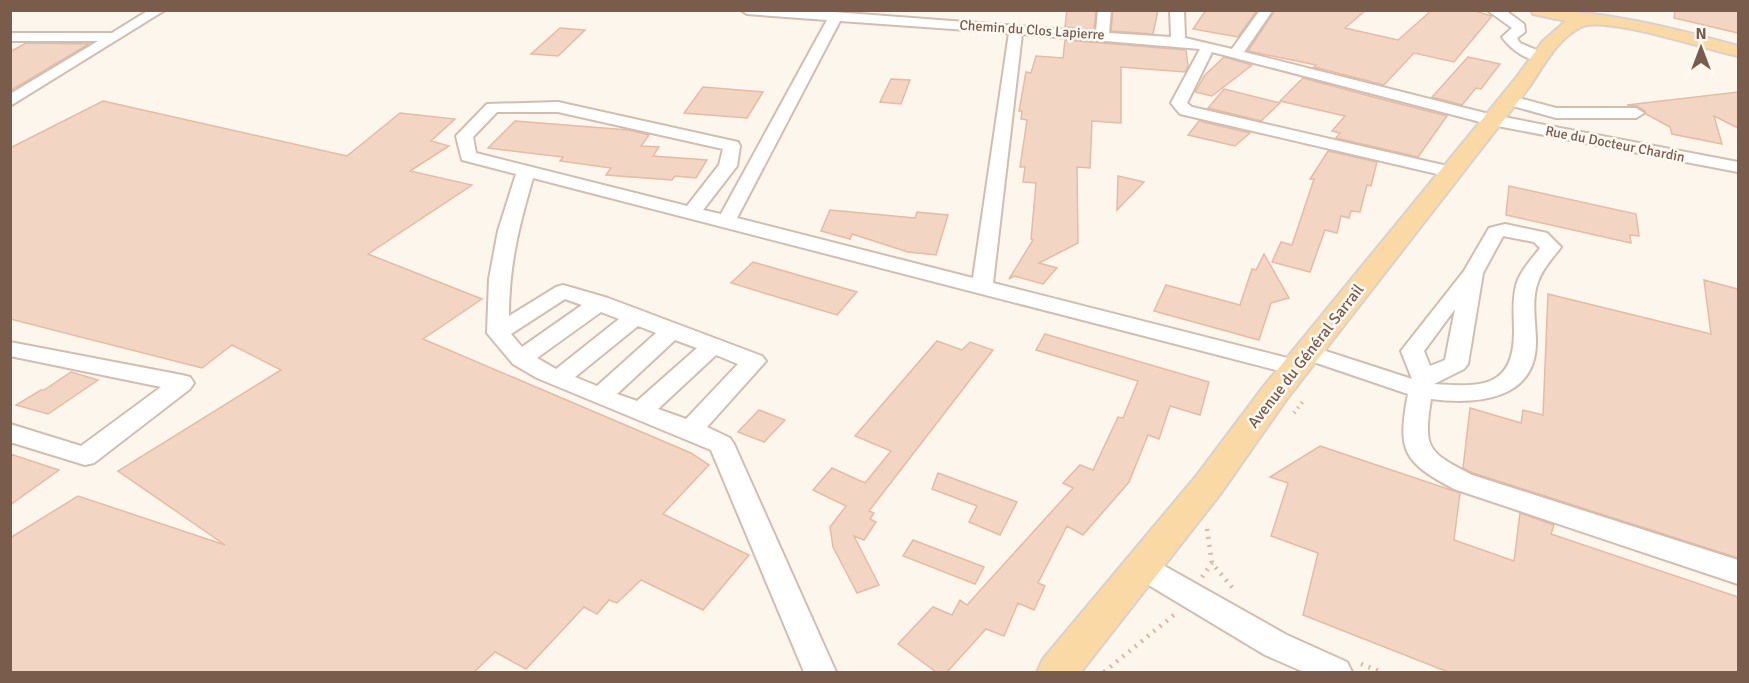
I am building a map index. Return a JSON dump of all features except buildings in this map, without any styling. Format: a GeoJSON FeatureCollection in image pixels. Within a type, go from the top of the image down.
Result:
{"type":"FeatureCollection","features":[{"type":"Feature","properties":{"kind":"main road"},"geometry":{"type":"LineString","coordinates":[[1539,10],[1548,22],[1547,48]]}},
{"type":"Feature","properties":{"kind":"main road"},"geometry":{"type":"LineString","coordinates":[[1539,10],[1680,35],[1738,51]]}},
{"type":"Feature","properties":{"kind":"main road"},"geometry":{"type":"LineString","coordinates":[[1616,10],[1680,35]]}},
{"type":"Feature","properties":{"kind":"main road","name":"Avenue du Général Sarrail"},"geometry":{"type":"LineString","coordinates":[[1057,672],[1209,484],[1301,359],[1547,48],[1569,27],[1592,19],[1612,16],[1616,10]]}},
{"type":"Feature","properties":{"kind":"street"},"geometry":{"type":"LineString","coordinates":[[10,100],[159,10]]}},
{"type":"Feature","properties":{"kind":"street","name":"Chemin du Clos Lapierre"},"geometry":{"type":"LineString","coordinates":[[747,10],[1178,41],[1500,110]]}},
{"type":"Feature","properties":{"kind":"street"},"geometry":{"type":"LineString","coordinates":[[1102,35],[1106,10]]}},
{"type":"Feature","properties":{"kind":"street"},"geometry":{"type":"LineString","coordinates":[[1177,10],[1178,41]]}},
{"type":"Feature","properties":{"kind":"street"},"geometry":{"type":"LineString","coordinates":[[1236,53],[1267,10]]}},
{"type":"Feature","properties":{"kind":"street"},"geometry":{"type":"LineString","coordinates":[[1493,10],[1519,27],[1518,32],[1509,37],[1515,46],[1547,48]]}},
{"type":"Feature","properties":{"kind":"street"},"geometry":{"type":"LineString","coordinates":[[726,222],[835,16]]}},
{"type":"Feature","properties":{"kind":"street"},"geometry":{"type":"LineString","coordinates":[[982,287],[1016,29]]}},
{"type":"Feature","properties":{"kind":"street"},"geometry":{"type":"LineString","coordinates":[[10,37],[114,37]]}},
{"type":"Feature","properties":{"kind":"street"},"geometry":{"type":"LineString","coordinates":[[1209,47],[1202,55],[1179,103],[1186,111],[1225,122],[1450,172]]}},
{"type":"Feature","properties":{"kind":"street"},"geometry":{"type":"LineString","coordinates":[[692,213],[728,166],[732,146],[558,107],[493,107],[464,136],[468,156],[982,287],[1423,384],[1442,393],[1476,392],[1503,387],[1517,375],[1524,357],[1526,284],[1551,247],[1546,241],[1530,234],[1496,232],[1473,273],[1412,351],[1423,384],[1413,442],[1421,456],[1437,469],[1463,482],[1738,572]]}},
{"type":"Feature","properties":{"kind":"street"},"geometry":{"type":"LineString","coordinates":[[1500,110],[1636,113]]}},
{"type":"Feature","properties":{"kind":"street","name":"Rue du Docteur Chardin"},"geometry":{"type":"LineString","coordinates":[[1500,110],[1738,167]]}},
{"type":"Feature","properties":{"kind":"street"},"geometry":{"type":"LineString","coordinates":[[526,171],[508,231],[499,279],[498,333],[521,359],[558,379],[691,429],[721,444],[820,672]]}},
{"type":"Feature","properties":{"kind":"street"},"geometry":{"type":"LineString","coordinates":[[1423,384],[1456,364],[1473,273]]}},
{"type":"Feature","properties":{"kind":"street"},"geometry":{"type":"LineString","coordinates":[[498,333],[563,291],[754,361],[691,429]]}},
{"type":"Feature","properties":{"kind":"street"},"geometry":{"type":"LineString","coordinates":[[521,359],[600,303]]}},
{"type":"Feature","properties":{"kind":"street"},"geometry":{"type":"LineString","coordinates":[[558,379],[635,317]]}},
{"type":"Feature","properties":{"kind":"street"},"geometry":{"type":"LineString","coordinates":[[601,396],[673,330]]}},
{"type":"Feature","properties":{"kind":"street"},"geometry":{"type":"LineString","coordinates":[[641,411],[713,346]]}},
{"type":"Feature","properties":{"kind":"street"},"geometry":{"type":"LineString","coordinates":[[10,349],[182,383],[85,456],[10,433]]}},
{"type":"Feature","properties":{"kind":"street"},"geometry":{"type":"LineString","coordinates":[[1142,567],[1276,645],[1336,672]]}},
{"type":"Feature","properties":{"kind":"path"},"geometry":{"type":"LineString","coordinates":[[1294,413],[1308,394]]}},
{"type":"Feature","properties":{"kind":"path"},"geometry":{"type":"LineString","coordinates":[[1104,672],[1170,620],[1189,595],[1212,562],[1207,530],[1213,521]]}}]}
